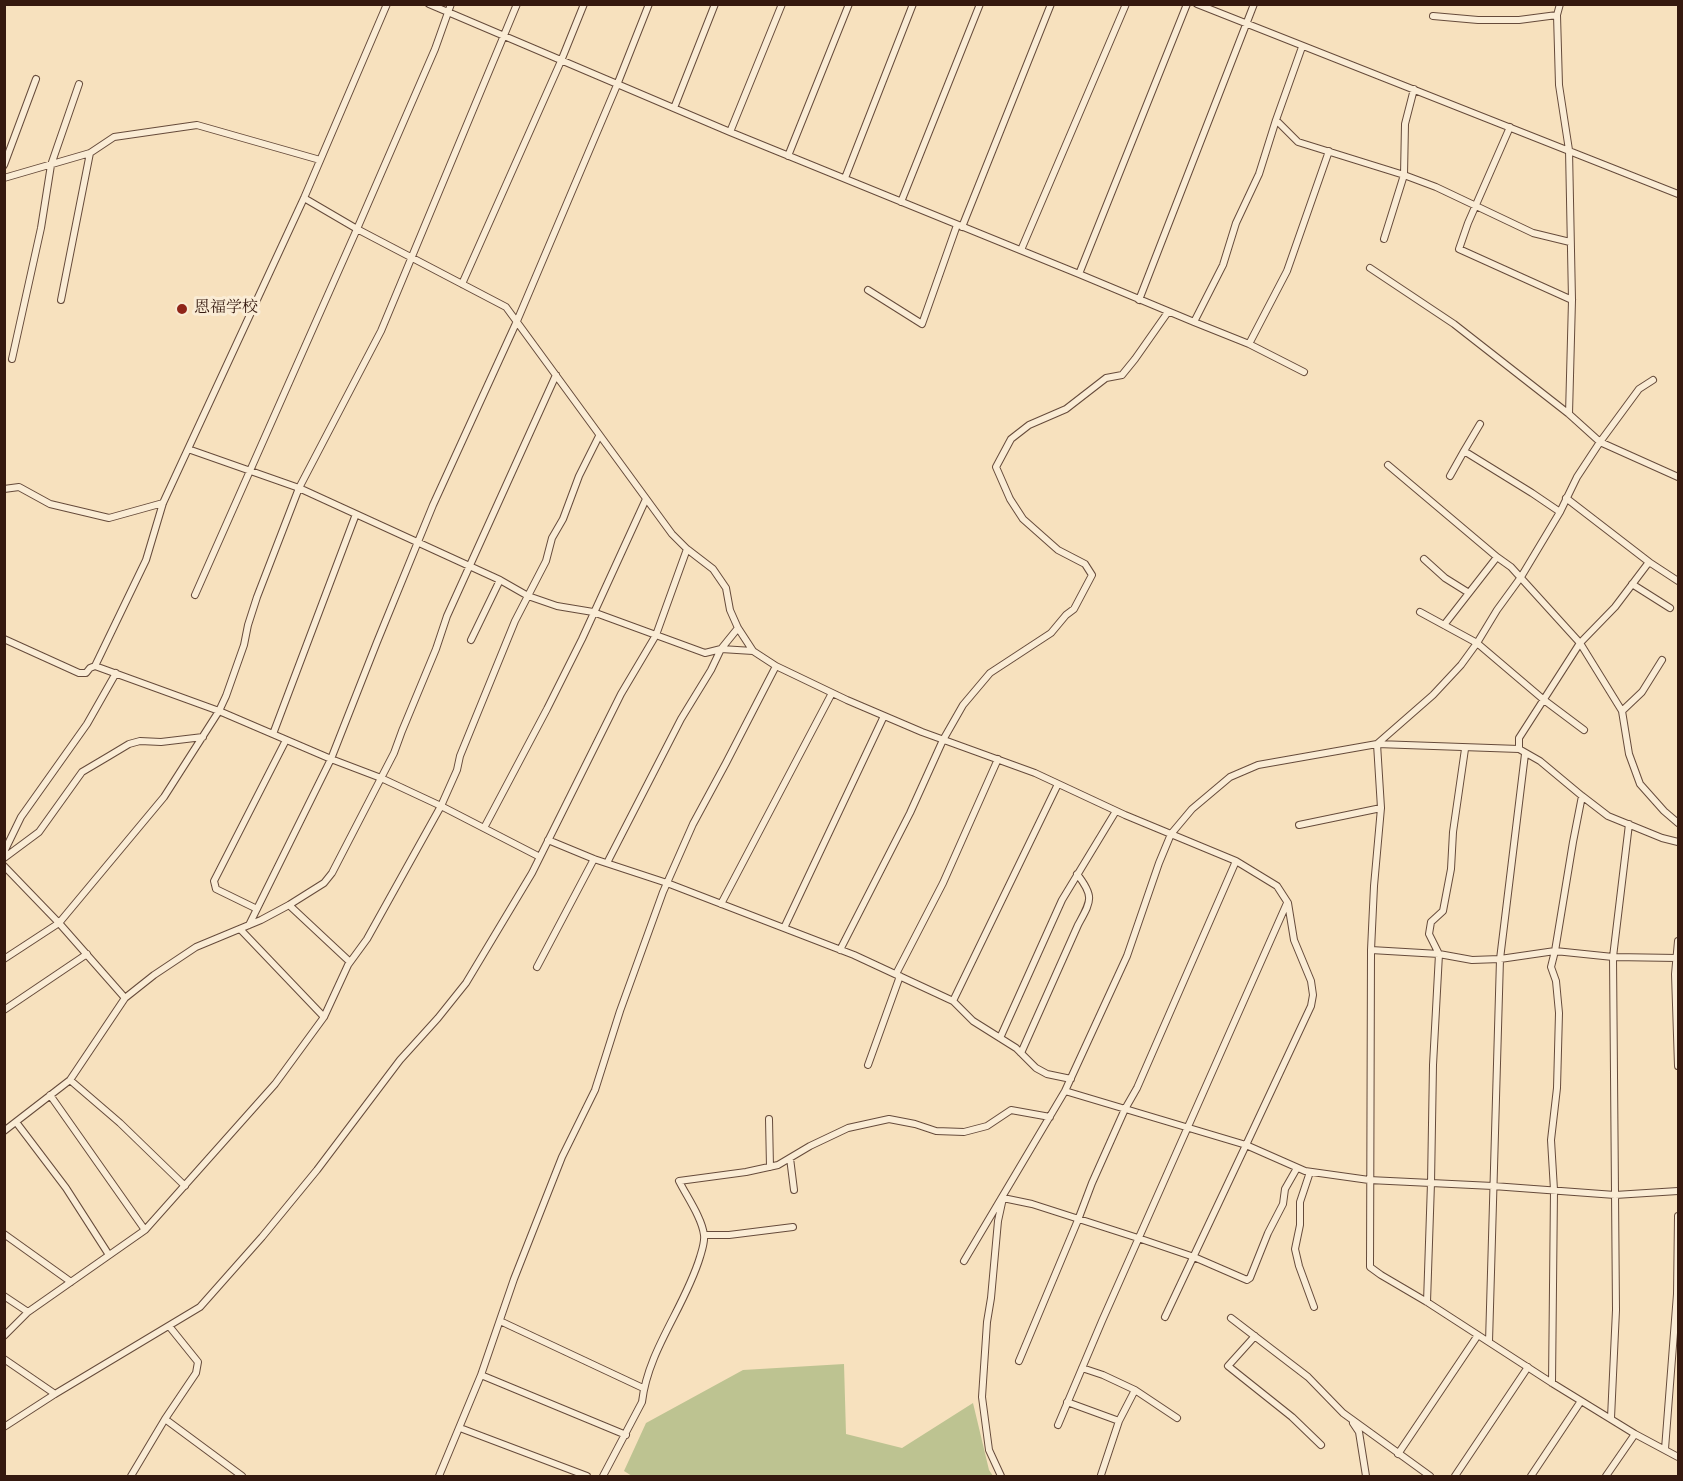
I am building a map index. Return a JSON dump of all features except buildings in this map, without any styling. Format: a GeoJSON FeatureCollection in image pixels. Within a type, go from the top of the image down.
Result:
{"type":"FeatureCollection","features":[{"type":"Feature","properties":{"kind":"street"},"geometry":{"type":"LineString","coordinates":[[4,639],[79,673],[86,674],[90,668],[95,666],[146,560],[163,503],[304,198],[387,4]]}},
{"type":"Feature","properties":{"kind":"street"},"geometry":{"type":"LineString","coordinates":[[429,4],[730,132],[1249,344],[1304,372]]}},
{"type":"Feature","properties":{"kind":"street"},"geometry":{"type":"LineString","coordinates":[[195,595],[435,49],[451,4]]}},
{"type":"Feature","properties":{"kind":"street"},"geometry":{"type":"LineString","coordinates":[[4,959],[58,923],[164,797],[219,711],[244,645],[256,597],[299,488],[381,331],[517,4]]}},
{"type":"Feature","properties":{"kind":"street"},"geometry":{"type":"LineString","coordinates":[[462,284],[584,4]]}},
{"type":"Feature","properties":{"kind":"street"},"geometry":{"type":"LineString","coordinates":[[249,925],[331,759],[433,505],[517,321],[649,4]]}},
{"type":"Feature","properties":{"kind":"street"},"geometry":{"type":"LineString","coordinates":[[674,108],[715,4]]}},
{"type":"Feature","properties":{"kind":"street"},"geometry":{"type":"LineString","coordinates":[[730,132],[782,4]]}},
{"type":"Feature","properties":{"kind":"street"},"geometry":{"type":"LineString","coordinates":[[788,156],[849,4]]}},
{"type":"Feature","properties":{"kind":"street"},"geometry":{"type":"LineString","coordinates":[[845,178],[913,4]]}},
{"type":"Feature","properties":{"kind":"street"},"geometry":{"type":"LineString","coordinates":[[901,202],[980,4]]}},
{"type":"Feature","properties":{"kind":"street"},"geometry":{"type":"LineString","coordinates":[[868,290],[922,324],[959,226],[1051,4]]}},
{"type":"Feature","properties":{"kind":"street"},"geometry":{"type":"LineString","coordinates":[[1021,250],[1126,4]]}},
{"type":"Feature","properties":{"kind":"street"},"geometry":{"type":"LineString","coordinates":[[1080,274],[1187,4]]}},
{"type":"Feature","properties":{"kind":"street"},"geometry":{"type":"LineString","coordinates":[[1197,4],[1678,194]]}},
{"type":"Feature","properties":{"kind":"street"},"geometry":{"type":"LineString","coordinates":[[1139,300],[1254,4]]}},
{"type":"Feature","properties":{"kind":"street"},"geometry":{"type":"LineString","coordinates":[[1560,4],[1557,15],[1558,85],[1569,150],[1572,300],[1569,414]]}},
{"type":"Feature","properties":{"kind":"street"},"geometry":{"type":"LineString","coordinates":[[1433,16],[1478,20],[1519,20],[1557,15]]}},
{"type":"Feature","properties":{"kind":"street"},"geometry":{"type":"LineString","coordinates":[[1194,322],[1223,265],[1236,223],[1259,174],[1302,47]]}},
{"type":"Feature","properties":{"kind":"street"},"geometry":{"type":"LineString","coordinates":[[4,165],[36,79]]}},
{"type":"Feature","properties":{"kind":"street"},"geometry":{"type":"LineString","coordinates":[[12,359],[41,228],[51,165],[79,84]]}},
{"type":"Feature","properties":{"kind":"street"},"geometry":{"type":"LineString","coordinates":[[1384,239],[1404,175],[1405,124],[1414,89]]}},
{"type":"Feature","properties":{"kind":"street"},"geometry":{"type":"LineString","coordinates":[[1276,120],[1298,142],[1404,175],[1436,187],[1533,233],[1570,242]]}},
{"type":"Feature","properties":{"kind":"street"},"geometry":{"type":"LineString","coordinates":[[4,178],[90,153],[114,137],[197,125],[320,160]]}},
{"type":"Feature","properties":{"kind":"street"},"geometry":{"type":"LineString","coordinates":[[1510,127],[1459,249],[1572,300]]}},
{"type":"Feature","properties":{"kind":"street"},"geometry":{"type":"LineString","coordinates":[[1249,344],[1287,271],[1329,151]]}},
{"type":"Feature","properties":{"kind":"street"},"geometry":{"type":"LineString","coordinates":[[61,300],[90,153]]}},
{"type":"Feature","properties":{"kind":"street"},"geometry":{"type":"LineString","coordinates":[[304,198],[357,229],[506,307],[672,534],[713,569],[726,588],[730,610],[738,628],[753,651],[776,666],[884,716],[1035,773],[1116,811],[1236,861],[1277,886],[1288,903],[1294,940],[1311,981],[1313,995],[1311,1006],[1165,1317]]}},
{"type":"Feature","properties":{"kind":"street"},"geometry":{"type":"LineString","coordinates":[[1370,268],[1454,324],[1569,414],[1600,442],[1678,477]]}},
{"type":"Feature","properties":{"kind":"street"},"geometry":{"type":"LineString","coordinates":[[840,950],[910,813],[943,740],[963,705],[990,673],[1051,633],[1074,609],[1092,575],[1085,564],[1058,550],[1023,519],[1010,499],[996,467],[1004,449],[1011,439],[1029,425],[1066,409],[1106,378],[1122,375],[1168,312]]}},
{"type":"Feature","properties":{"kind":"street"},"geometry":{"type":"LineString","coordinates":[[5,1128],[70,1080],[125,998],[154,975],[196,947],[289,905],[324,883],[332,873],[394,753],[447,616],[556,375]]}},
{"type":"Feature","properties":{"kind":"street"},"geometry":{"type":"LineString","coordinates":[[1377,744],[1433,695],[1461,665],[1521,577],[1560,512],[1576,477],[1639,389],[1653,380]]}},
{"type":"Feature","properties":{"kind":"street"},"geometry":{"type":"LineString","coordinates":[[1450,476],[1480,424]]}},
{"type":"Feature","properties":{"kind":"street"},"geometry":{"type":"LineString","coordinates":[[4,1336],[28,1312],[145,1230],[275,1084],[324,1017],[350,962],[367,939],[441,806],[515,621],[546,561],[552,538],[599,436]]}},
{"type":"Feature","properties":{"kind":"street"},"geometry":{"type":"LineString","coordinates":[[188,449],[299,488],[500,580],[528,596],[557,606],[593,612],[705,653],[721,649],[753,651]]}},
{"type":"Feature","properties":{"kind":"street"},"geometry":{"type":"LineString","coordinates":[[1464,452],[1560,512]]}},
{"type":"Feature","properties":{"kind":"street"},"geometry":{"type":"LineString","coordinates":[[1388,465],[1511,567],[1580,643],[1622,711],[1629,754],[1640,784],[1678,823]]}},
{"type":"Feature","properties":{"kind":"street"},"geometry":{"type":"LineString","coordinates":[[4,489],[18,487],[50,504],[109,518],[163,503]]}},
{"type":"Feature","properties":{"kind":"street"},"geometry":{"type":"LineString","coordinates":[[1566,498],[1649,562],[1678,581]]}},
{"type":"Feature","properties":{"kind":"street"},"geometry":{"type":"LineString","coordinates":[[484,828],[582,639],[646,499]]}},
{"type":"Feature","properties":{"kind":"street"},"geometry":{"type":"LineString","coordinates":[[273,734],[356,514]]}},
{"type":"Feature","properties":{"kind":"street"},"geometry":{"type":"LineString","coordinates":[[6,1425],[200,1307],[262,1237],[317,1170],[400,1060],[466,983],[532,873],[621,694],[656,635],[687,549]]}},
{"type":"Feature","properties":{"kind":"street"},"geometry":{"type":"LineString","coordinates":[[1444,626],[1497,557]]}},
{"type":"Feature","properties":{"kind":"street"},"geometry":{"type":"LineString","coordinates":[[1424,559],[1445,578],[1469,593]]}},
{"type":"Feature","properties":{"kind":"street"},"geometry":{"type":"LineString","coordinates":[[1488,1342],[1500,959],[1522,752],[1519,738],[1580,643],[1615,607],[1649,562]]}},
{"type":"Feature","properties":{"kind":"street"},"geometry":{"type":"LineString","coordinates":[[471,640],[500,580]]}},
{"type":"Feature","properties":{"kind":"street"},"geometry":{"type":"LineString","coordinates":[[1632,584],[1670,608]]}},
{"type":"Feature","properties":{"kind":"street"},"geometry":{"type":"LineString","coordinates":[[1420,612],[1477,643],[1544,700],[1584,730]]}},
{"type":"Feature","properties":{"kind":"street"},"geometry":{"type":"LineString","coordinates":[[607,863],[681,719],[721,649],[738,628]]}},
{"type":"Feature","properties":{"kind":"street"},"geometry":{"type":"LineString","coordinates":[[1622,711],[1642,692],[1662,660]]}},
{"type":"Feature","properties":{"kind":"street"},"geometry":{"type":"LineString","coordinates":[[95,666],[219,711],[381,778],[540,857]]}},
{"type":"Feature","properties":{"kind":"street"},"geometry":{"type":"LineString","coordinates":[[439,1476],[481,1375],[514,1279],[562,1157],[595,1090],[620,1011],[667,883],[693,824],[776,666]]}},
{"type":"Feature","properties":{"kind":"street"},"geometry":{"type":"LineString","coordinates":[[4,852],[21,817],[87,724],[116,673]]}},
{"type":"Feature","properties":{"kind":"street"},"geometry":{"type":"LineString","coordinates":[[721,904],[832,693]]}},
{"type":"Feature","properties":{"kind":"street"},"geometry":{"type":"LineString","coordinates":[[784,928],[884,716]]}},
{"type":"Feature","properties":{"kind":"street"},"geometry":{"type":"LineString","coordinates":[[4,858],[39,832],[82,772],[129,744],[140,741],[161,742],[203,737]]}},
{"type":"Feature","properties":{"kind":"street"},"geometry":{"type":"LineString","coordinates":[[257,909],[216,889],[214,881],[286,740]]}},
{"type":"Feature","properties":{"kind":"street"},"geometry":{"type":"LineString","coordinates":[[1377,744],[1381,808],[1371,950],[1370,1267],[1581,1401],[1678,1457]]}},
{"type":"Feature","properties":{"kind":"street"},"geometry":{"type":"LineString","coordinates":[[964,1261],[1071,1079],[1126,956],[1171,834],[1192,809],[1230,777],[1258,765],[1377,744],[1522,752],[1540,761],[1608,816],[1662,838],[1678,842]]}},
{"type":"Feature","properties":{"kind":"street"},"geometry":{"type":"LineString","coordinates":[[1427,1302],[1433,1065],[1439,954],[1429,934],[1431,922],[1443,911],[1451,869],[1453,832],[1466,748]]}},
{"type":"Feature","properties":{"kind":"street"},"geometry":{"type":"LineString","coordinates":[[868,1065],[898,975],[943,884],[998,759]]}},
{"type":"Feature","properties":{"kind":"street"},"geometry":{"type":"LineString","coordinates":[[953,1001],[1058,784]]}},
{"type":"Feature","properties":{"kind":"street"},"geometry":{"type":"LineString","coordinates":[[1552,1383],[1554,1191],[1551,1140],[1557,1088],[1559,1013],[1556,981],[1551,967],[1582,796]]}},
{"type":"Feature","properties":{"kind":"street"},"geometry":{"type":"LineString","coordinates":[[1299,825],[1381,808]]}},
{"type":"Feature","properties":{"kind":"street"},"geometry":{"type":"LineString","coordinates":[[1000,1038],[1062,900],[1116,811]]}},
{"type":"Feature","properties":{"kind":"street"},"geometry":{"type":"LineString","coordinates":[[1611,1418],[1616,1310],[1613,957],[1629,824]]}},
{"type":"Feature","properties":{"kind":"street"},"geometry":{"type":"LineString","coordinates":[[548,840],[784,928],[898,975],[953,1001],[973,1021],[1016,1047],[1036,1068],[1047,1074],[1071,1079]]}},
{"type":"Feature","properties":{"kind":"street"},"geometry":{"type":"LineString","coordinates":[[537,967],[594,859]]}},
{"type":"Feature","properties":{"kind":"street"},"geometry":{"type":"LineString","coordinates":[[1019,1361],[1092,1183],[1125,1109],[1137,1088],[1236,861]]}},
{"type":"Feature","properties":{"kind":"street"},"geometry":{"type":"LineString","coordinates":[[4,866],[125,998]]}},
{"type":"Feature","properties":{"kind":"street"},"geometry":{"type":"LineString","coordinates":[[1021,1053],[1088,906],[1090,896],[1077,874]]}},
{"type":"Feature","properties":{"kind":"street"},"geometry":{"type":"LineString","coordinates":[[1058,1425],[1138,1238],[1288,903]]}},
{"type":"Feature","properties":{"kind":"street"},"geometry":{"type":"LineString","coordinates":[[289,905],[350,962]]}},
{"type":"Feature","properties":{"kind":"street"},"geometry":{"type":"LineString","coordinates":[[240,929],[324,1017]]}},
{"type":"Feature","properties":{"kind":"street"},"geometry":{"type":"LineString","coordinates":[[1678,941],[1675,974],[1678,1066]]}},
{"type":"Feature","properties":{"kind":"street"},"geometry":{"type":"LineString","coordinates":[[1371,950],[1439,954],[1472,960],[1500,959],[1555,951],[1613,957],[1677,958]]}},
{"type":"Feature","properties":{"kind":"street"},"geometry":{"type":"LineString","coordinates":[[4,1010],[87,954]]}},
{"type":"Feature","properties":{"kind":"street"},"geometry":{"type":"LineString","coordinates":[[70,1080],[120,1123],[185,1186]]}},
{"type":"Feature","properties":{"kind":"street"},"geometry":{"type":"LineString","coordinates":[[1065,1091],[1246,1145],[1310,1172],[1370,1180],[1615,1195],[1678,1191]]}},
{"type":"Feature","properties":{"kind":"street"},"geometry":{"type":"LineString","coordinates":[[50,1095],[145,1230]]}},
{"type":"Feature","properties":{"kind":"street"},"geometry":{"type":"LineString","coordinates":[[603,1476],[642,1402],[643,1388],[649,1368],[694,1276],[705,1239],[703,1227],[679,1181],[746,1172],[778,1165],[810,1146],[848,1128],[889,1119],[936,1131],[964,1132],[987,1126],[1011,1110],[1050,1117]]}},
{"type":"Feature","properties":{"kind":"street"},"geometry":{"type":"LineString","coordinates":[[769,1119],[770,1167]]}},
{"type":"Feature","properties":{"kind":"street"},"geometry":{"type":"LineString","coordinates":[[16,1122],[66,1188],[109,1255]]}},
{"type":"Feature","properties":{"kind":"street"},"geometry":{"type":"LineString","coordinates":[[790,1158],[794,1190]]}},
{"type":"Feature","properties":{"kind":"street"},"geometry":{"type":"LineString","coordinates":[[1003,1198],[1032,1204],[1138,1238],[1194,1257],[1247,1280],[1250,1278],[1268,1233],[1281,1209],[1285,1189],[1297,1168]]}},
{"type":"Feature","properties":{"kind":"street"},"geometry":{"type":"LineString","coordinates":[[1310,1172],[1300,1202],[1300,1225],[1295,1249],[1314,1307]]}},
{"type":"Feature","properties":{"kind":"street"},"geometry":{"type":"LineString","coordinates":[[1001,1476],[989,1450],[982,1396],[987,1323],[998,1221],[1003,1198]]}},
{"type":"Feature","properties":{"kind":"street"},"geometry":{"type":"LineString","coordinates":[[1665,1449],[1677,1294],[1678,1216]]}},
{"type":"Feature","properties":{"kind":"street"},"geometry":{"type":"LineString","coordinates":[[704,1235],[793,1227]]}},
{"type":"Feature","properties":{"kind":"street"},"geometry":{"type":"LineString","coordinates":[[4,1234],[71,1282]]}},
{"type":"Feature","properties":{"kind":"street"},"geometry":{"type":"LineString","coordinates":[[4,1296],[28,1312]]}},
{"type":"Feature","properties":{"kind":"street"},"geometry":{"type":"LineString","coordinates":[[1231,1318],[1308,1377],[1350,1418],[1430,1476]]}},
{"type":"Feature","properties":{"kind":"street"},"geometry":{"type":"LineString","coordinates":[[500,1321],[643,1388]]}},
{"type":"Feature","properties":{"kind":"street"},"geometry":{"type":"LineString","coordinates":[[131,1476],[196,1373],[198,1366],[198,1362],[169,1326]]}},
{"type":"Feature","properties":{"kind":"street"},"geometry":{"type":"LineString","coordinates":[[1398,1454],[1478,1335]]}},
{"type":"Feature","properties":{"kind":"street"},"geometry":{"type":"LineString","coordinates":[[1255,1336],[1228,1366],[1292,1417],[1322,1445]]}},
{"type":"Feature","properties":{"kind":"street"},"geometry":{"type":"LineString","coordinates":[[4,1359],[55,1394]]}},
{"type":"Feature","properties":{"kind":"street"},"geometry":{"type":"LineString","coordinates":[[1455,1476],[1528,1367]]}},
{"type":"Feature","properties":{"kind":"street"},"geometry":{"type":"LineString","coordinates":[[1082,1368],[1136,1390],[1177,1419]]}},
{"type":"Feature","properties":{"kind":"street"},"geometry":{"type":"LineString","coordinates":[[481,1375],[626,1434]]}},
{"type":"Feature","properties":{"kind":"street"},"geometry":{"type":"LineString","coordinates":[[1670,1382],[1678,1382]]}},
{"type":"Feature","properties":{"kind":"street"},"geometry":{"type":"LineString","coordinates":[[1101,1475],[1119,1421],[1136,1390]]}},
{"type":"Feature","properties":{"kind":"street"},"geometry":{"type":"LineString","coordinates":[[1531,1476],[1581,1401]]}},
{"type":"Feature","properties":{"kind":"street"},"geometry":{"type":"LineString","coordinates":[[1067,1402],[1119,1421]]}},
{"type":"Feature","properties":{"kind":"street"},"geometry":{"type":"LineString","coordinates":[[1350,1418],[1359,1432],[1366,1476]]}},
{"type":"Feature","properties":{"kind":"street"},"geometry":{"type":"LineString","coordinates":[[165,1419],[242,1476]]}},
{"type":"Feature","properties":{"kind":"street"},"geometry":{"type":"LineString","coordinates":[[460,1428],[587,1476]]}},
{"type":"Feature","properties":{"kind":"street"},"geometry":{"type":"LineString","coordinates":[[1606,1476],[1635,1434]]}},
{"type":"Feature","properties":{"kind":"green space"},"geometry":{"type":"Polygon","coordinates":[[[844,1364],[846,1434],[902,1448],[973,1403],[989,1470],[993,1476],[632,1476],[624,1471],[646,1423],[743,1370],[844,1364]]]}},
{"type":"Feature","properties":{"kind":"place","name":"恩福学校"},"geometry":{"type":"Point","coordinates":[182,309]}}]}
